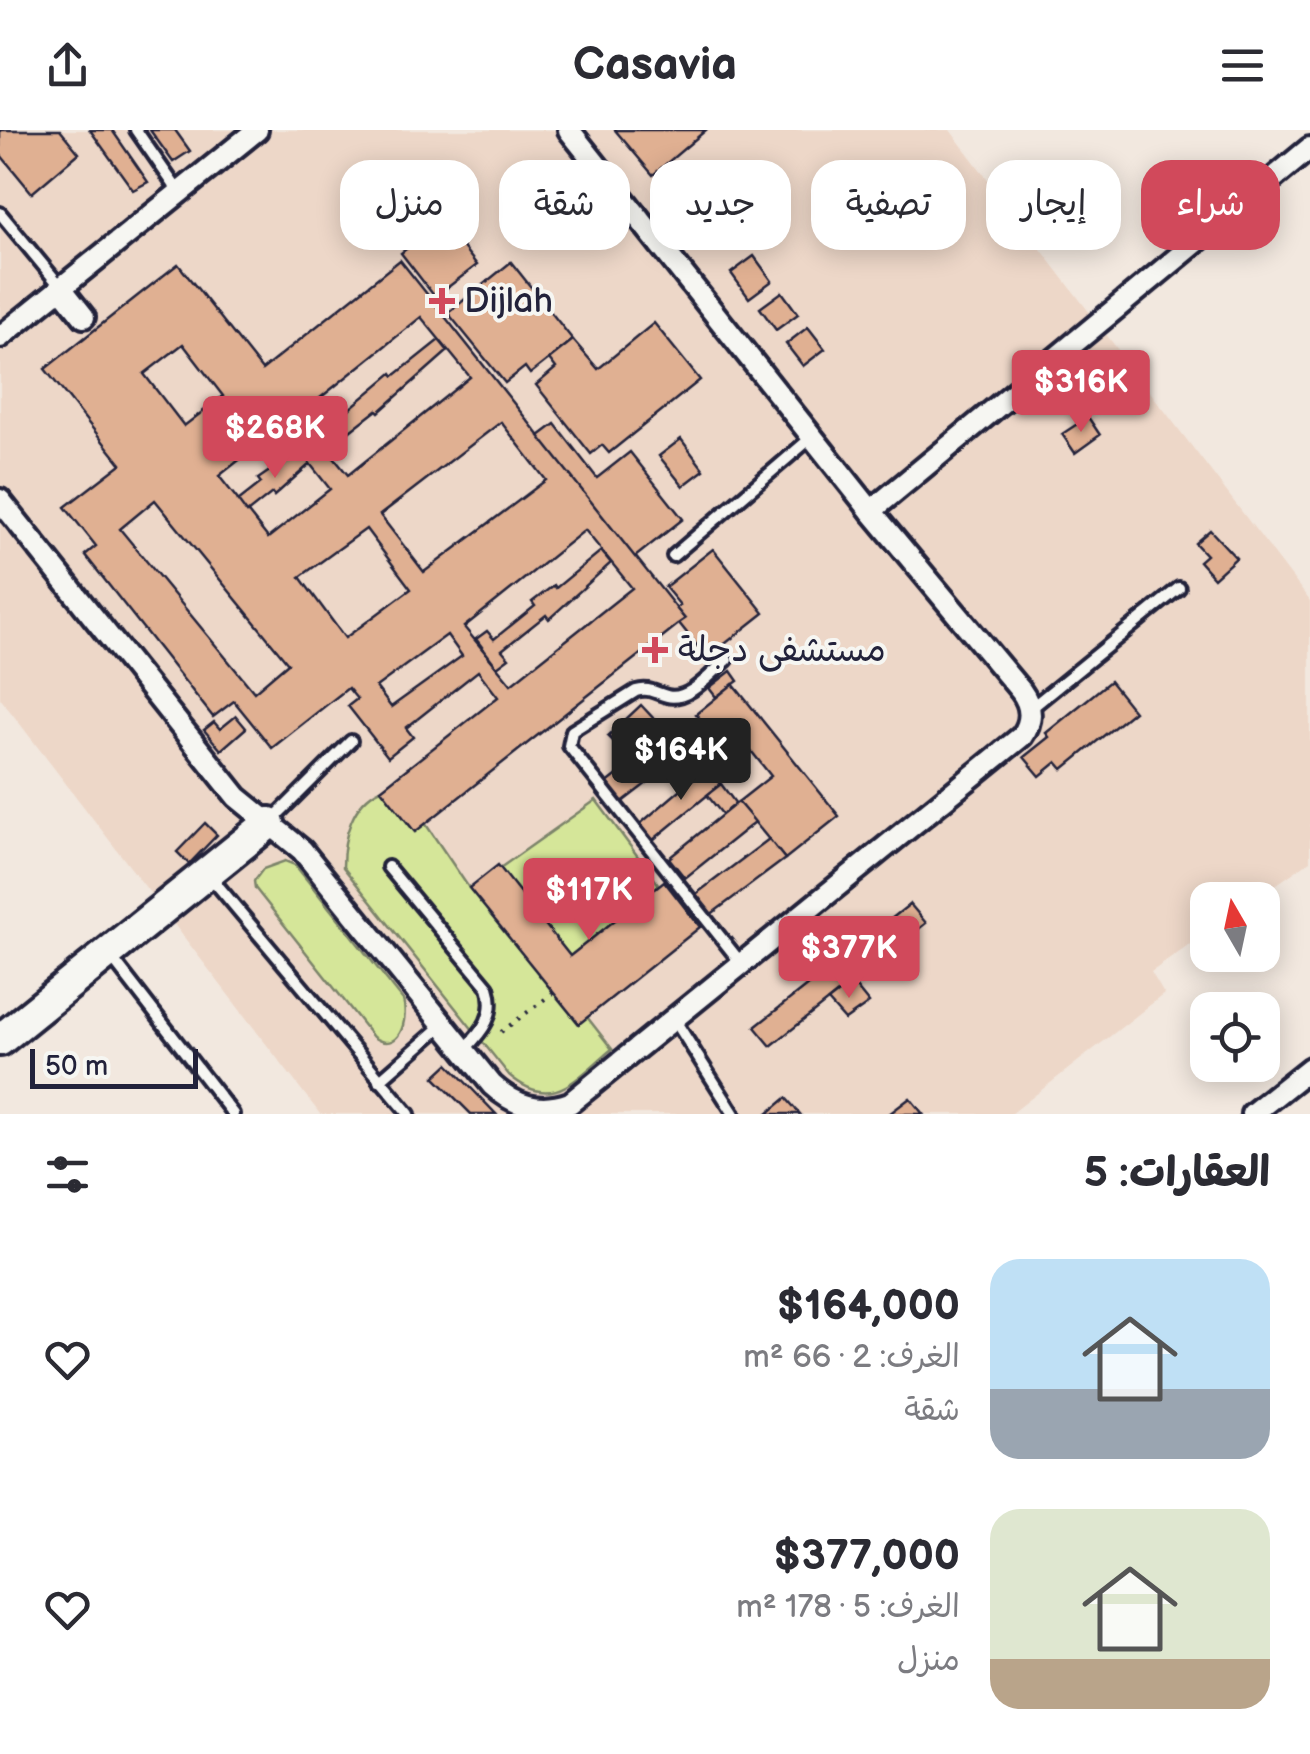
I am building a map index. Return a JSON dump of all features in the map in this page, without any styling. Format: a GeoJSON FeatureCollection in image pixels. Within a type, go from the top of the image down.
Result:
{"type":"FeatureCollection","features":[{"type":"Feature","properties":{"kind":"street"},"geometry":{"type":"LineString","coordinates":[[0,338],[257,130]]}},
{"type":"Feature","properties":{"kind":"street"},"geometry":{"type":"LineString","coordinates":[[0,500],[238,797],[302,850],[492,1085],[518,1104],[538,1110],[554,1110],[570,1103],[1022,736],[1029,724],[1030,709],[1021,691],[812,438],[569,130]]}},
{"type":"Feature","properties":{"kind":"street"},"geometry":{"type":"LineString","coordinates":[[871,511],[1310,148]]}},
{"type":"Feature","properties":{"kind":"street"},"geometry":{"type":"LineString","coordinates":[[62,288],[84,317]]}},
{"type":"Feature","properties":{"kind":"street"},"geometry":{"type":"LineString","coordinates":[[0,1040],[270,823]]}},
{"type":"Feature","properties":{"kind":"street"},"geometry":{"type":"LineString","coordinates":[[1252,1114],[1310,1068]]}},
{"type":"Feature","properties":{"kind":"lane"},"geometry":{"type":"LineString","coordinates":[[136,130],[180,192]]}},
{"type":"Feature","properties":{"kind":"lane"},"geometry":{"type":"LineString","coordinates":[[0,213],[62,288]]}},
{"type":"Feature","properties":{"kind":"lane"},"geometry":{"type":"LineString","coordinates":[[674,556],[812,438]]}},
{"type":"Feature","properties":{"kind":"lane"},"geometry":{"type":"LineString","coordinates":[[1030,709],[1179,588]]}},
{"type":"Feature","properties":{"kind":"lane"},"geometry":{"type":"LineString","coordinates":[[728,660],[681,696],[647,689],[636,691],[572,731],[569,746],[742,964]]}},
{"type":"Feature","properties":{"kind":"lane"},"geometry":{"type":"LineString","coordinates":[[270,823],[351,742]]}},
{"type":"Feature","properties":{"kind":"lane"},"geometry":{"type":"LineString","coordinates":[[388,867],[488,987],[492,1000],[490,1016],[466,1053]]}},
{"type":"Feature","properties":{"kind":"lane"},"geometry":{"type":"LineString","coordinates":[[208,873],[409,1114]]}},
{"type":"Feature","properties":{"kind":"lane"},"geometry":{"type":"LineString","coordinates":[[108,953],[233,1114]]}},
{"type":"Feature","properties":{"kind":"lane"},"geometry":{"type":"LineString","coordinates":[[674,1019],[734,1114]]}},
{"type":"Feature","properties":{"kind":"lane"},"geometry":{"type":"LineString","coordinates":[[378,1081],[443,1025]]}},
{"type":"Feature","properties":{"kind":"path"},"geometry":{"type":"LineString","coordinates":[[466,1053],[553,992]]}},
{"type":"Feature","properties":{"kind":"shaded area","name":"مستشفى دجلة"},"geometry":{"type":"Polygon","coordinates":[[[0,130],[950,130],[986,177],[986,250],[1042,250],[1310,601],[1310,861],[1280,882],[1190,882],[1190,945],[1151,972],[1164,994],[1011,1114],[320,1114],[0,698],[0,130]]]}},
{"type":"Feature","properties":{"kind":"green space"},"geometry":{"type":"Polygon","coordinates":[[[381,789],[414,831],[425,823],[469,888],[578,1023],[587,1017],[612,1049],[575,1080],[551,1091],[539,1091],[509,1075],[343,867],[345,844],[356,811],[381,789]]]}},
{"type":"Feature","properties":{"kind":"green space"},"geometry":{"type":"Polygon","coordinates":[[[596,800],[659,885],[570,956],[500,868],[596,800]]]}},
{"type":"Feature","properties":{"kind":"green space"},"geometry":{"type":"Polygon","coordinates":[[[285,861],[295,865],[403,1000],[403,1025],[396,1038],[389,1042],[373,1037],[255,888],[254,881],[263,869],[285,861]]]}},
{"type":"Feature","properties":{"kind":"building"},"geometry":{"type":"Polygon","coordinates":[[[0,130],[60,130],[79,153],[32,193],[0,154],[0,130]]]}},
{"type":"Feature","properties":{"kind":"building"},"geometry":{"type":"Polygon","coordinates":[[[90,130],[112,130],[148,182],[133,190],[90,130]]]}},
{"type":"Feature","properties":{"kind":"building"},"geometry":{"type":"Polygon","coordinates":[[[150,130],[175,130],[190,151],[173,162],[150,130]]]}},
{"type":"Feature","properties":{"kind":"building"},"geometry":{"type":"Polygon","coordinates":[[[615,130],[706,130],[671,160],[650,160],[650,171],[615,130]]]}},
{"type":"Feature","properties":{"kind":"building"},"geometry":{"type":"Polygon","coordinates":[[[465,250],[477,265],[435,297],[401,253],[465,250]]]}},
{"type":"Feature","properties":{"kind":"building"},"geometry":{"type":"Polygon","coordinates":[[[754,256],[772,281],[749,298],[731,273],[754,256]]]}},
{"type":"Feature","properties":{"kind":"building"},"geometry":{"type":"Polygon","coordinates":[[[400,260],[685,619],[415,832],[381,789],[498,697],[478,671],[406,728],[413,737],[388,757],[348,706],[357,699],[348,688],[272,748],[234,701],[213,717],[85,555],[96,546],[65,507],[121,464],[45,369],[178,264],[262,370],[400,260]],[[421,317],[299,415],[348,475],[470,377],[421,317]],[[183,344],[144,374],[184,426],[223,396],[183,344]],[[501,422],[380,515],[424,572],[546,480],[501,422]],[[281,427],[219,476],[268,538],[330,489],[281,427]],[[155,500],[120,529],[254,692],[288,663],[155,500]],[[366,529],[300,577],[345,638],[411,589],[366,529]],[[585,530],[464,627],[511,684],[632,588],[585,530]],[[447,635],[376,687],[391,707],[462,656],[447,635]]]}},
{"type":"Feature","properties":{"kind":"building"},"geometry":{"type":"Polygon","coordinates":[[[511,262],[573,340],[530,374],[525,367],[505,383],[448,313],[511,262]]]}},
{"type":"Feature","properties":{"kind":"building"},"geometry":{"type":"Polygon","coordinates":[[[782,292],[798,314],[776,330],[760,308],[782,292]]]}},
{"type":"Feature","properties":{"kind":"building"},"geometry":{"type":"Polygon","coordinates":[[[654,323],[700,380],[609,453],[602,445],[591,454],[536,385],[556,368],[549,359],[573,340],[598,369],[654,323]]]}},
{"type":"Feature","properties":{"kind":"building"},"geometry":{"type":"Polygon","coordinates":[[[808,327],[825,349],[803,366],[786,344],[808,327]]]}},
{"type":"Feature","properties":{"kind":"building"},"geometry":{"type":"Polygon","coordinates":[[[439,340],[448,351],[379,412],[327,449],[317,436],[392,373],[394,376],[439,340]]]}},
{"type":"Feature","properties":{"kind":"building"},"geometry":{"type":"Polygon","coordinates":[[[1088,417],[1100,435],[1075,453],[1062,434],[1088,417]]]}},
{"type":"Feature","properties":{"kind":"building"},"geometry":{"type":"Polygon","coordinates":[[[555,424],[597,478],[630,452],[683,519],[635,557],[539,436],[555,424]]]}},
{"type":"Feature","properties":{"kind":"building"},"geometry":{"type":"Polygon","coordinates":[[[681,439],[704,470],[683,486],[659,456],[681,439]]]}},
{"type":"Feature","properties":{"kind":"building"},"geometry":{"type":"Polygon","coordinates":[[[300,450],[310,464],[274,496],[272,493],[247,513],[238,501],[261,483],[258,479],[300,450]]]}},
{"type":"Feature","properties":{"kind":"building"},"geometry":{"type":"Polygon","coordinates":[[[1210,530],[1236,558],[1214,578],[1199,561],[1206,555],[1195,543],[1210,530]]]}},
{"type":"Feature","properties":{"kind":"building"},"geometry":{"type":"Polygon","coordinates":[[[713,549],[764,613],[707,658],[679,623],[685,619],[676,608],[680,605],[665,587],[713,549]]]}},
{"type":"Feature","properties":{"kind":"building"},"geometry":{"type":"Polygon","coordinates":[[[601,551],[611,563],[549,619],[546,615],[502,650],[509,658],[497,667],[476,639],[487,631],[494,639],[535,606],[532,602],[554,585],[556,588],[601,551]]]}},
{"type":"Feature","properties":{"kind":"building"},"geometry":{"type":"Polygon","coordinates":[[[731,671],[738,681],[716,697],[709,688],[731,671]]]}},
{"type":"Feature","properties":{"kind":"building"},"geometry":{"type":"Polygon","coordinates":[[[1110,681],[1134,711],[1063,769],[1057,762],[1040,776],[1024,757],[1049,737],[1046,733],[1110,681]]]}},
{"type":"Feature","properties":{"kind":"building"},"geometry":{"type":"Polygon","coordinates":[[[733,684],[839,816],[785,859],[738,802],[771,776],[729,723],[713,735],[696,714],[733,684]]]}},
{"type":"Feature","properties":{"kind":"building"},"geometry":{"type":"Polygon","coordinates":[[[641,705],[654,719],[621,749],[608,736],[641,705]]]}},
{"type":"Feature","properties":{"kind":"building"},"geometry":{"type":"Polygon","coordinates":[[[236,716],[246,728],[221,750],[204,730],[214,722],[220,729],[236,716]]]}},
{"type":"Feature","properties":{"kind":"building"},"geometry":{"type":"Polygon","coordinates":[[[679,727],[694,747],[621,803],[606,784],[679,727]]]}},
{"type":"Feature","properties":{"kind":"building"},"geometry":{"type":"Polygon","coordinates":[[[707,767],[721,784],[653,840],[640,824],[707,767]]]}},
{"type":"Feature","properties":{"kind":"building"},"geometry":{"type":"Polygon","coordinates":[[[721,784],[736,804],[723,815],[707,795],[721,784]]]}},
{"type":"Feature","properties":{"kind":"building"},"geometry":{"type":"Polygon","coordinates":[[[738,802],[755,822],[685,878],[669,858],[738,802]]]}},
{"type":"Feature","properties":{"kind":"building"},"geometry":{"type":"Polygon","coordinates":[[[205,823],[217,835],[189,864],[177,852],[205,823]]]}},
{"type":"Feature","properties":{"kind":"building"},"geometry":{"type":"Polygon","coordinates":[[[769,839],[785,859],[710,915],[696,894],[769,839]]]}},
{"type":"Feature","properties":{"kind":"building"},"geometry":{"type":"Polygon","coordinates":[[[498,865],[570,956],[664,881],[700,927],[579,1024],[469,888],[498,865]]]}},
{"type":"Feature","properties":{"kind":"building"},"geometry":{"type":"Polygon","coordinates":[[[910,904],[926,923],[771,1046],[755,1027],[910,904]]]}},
{"type":"Feature","properties":{"kind":"building"},"geometry":{"type":"Polygon","coordinates":[[[852,982],[869,1003],[845,1020],[828,1001],[852,982]]]}},
{"type":"Feature","properties":{"kind":"building"},"geometry":{"type":"Polygon","coordinates":[[[448,1064],[496,1114],[471,1114],[434,1077],[448,1064]]]}},
{"type":"Feature","properties":{"kind":"building"},"geometry":{"type":"Polygon","coordinates":[[[786,1098],[800,1114],[767,1114],[786,1098]]]}},
{"type":"Feature","properties":{"kind":"building"},"geometry":{"type":"Polygon","coordinates":[[[910,1098],[923,1114],[889,1114],[910,1098]]]}},
{"type":"Feature","properties":{"kind":"place","name":"Dijlah"},"geometry":{"type":"Point","coordinates":[442,301]}},
{"type":"Feature","properties":{"kind":"place","name":"مستشفى دجلة"},"geometry":{"type":"Point","coordinates":[655,650]}}]}
